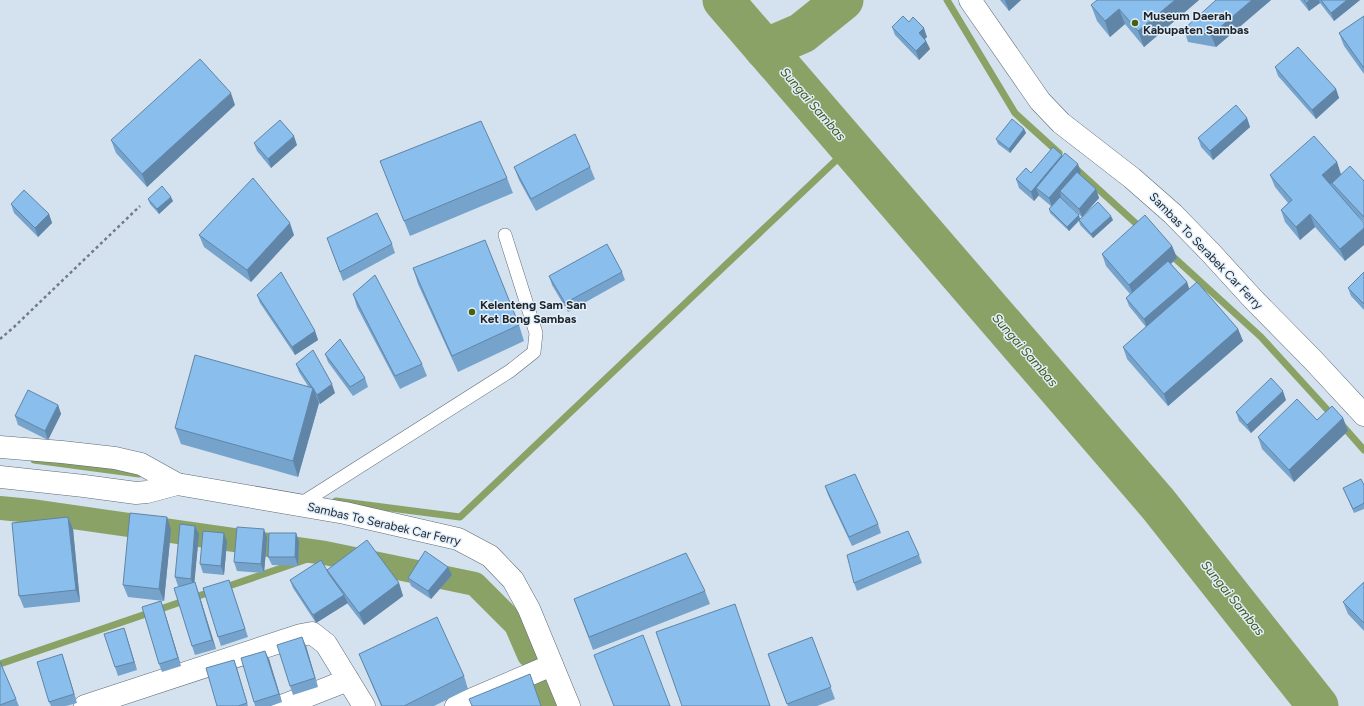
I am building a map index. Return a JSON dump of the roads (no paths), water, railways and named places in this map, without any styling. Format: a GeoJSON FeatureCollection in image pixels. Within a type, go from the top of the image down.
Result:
{"type":"FeatureCollection","features":[{"type":"Feature","properties":{"kind":"main road","name":"Sambas To Serabek Car Ferry"},"geometry":{"type":"LineString","coordinates":[[970,0],[1040,101],[1061,123],[1132,178],[1173,214],[1364,415]]}},
{"type":"Feature","properties":{"kind":"main road"},"geometry":{"type":"LineString","coordinates":[[0,448],[68,452],[115,458],[141,464],[177,484]]}},
{"type":"Feature","properties":{"kind":"main road"},"geometry":{"type":"LineString","coordinates":[[0,477],[136,493],[147,492],[177,484]]}},
{"type":"Feature","properties":{"kind":"main road","name":"Sambas To Serabek Car Ferry"},"geometry":{"type":"LineString","coordinates":[[177,484],[346,513],[458,539],[490,556],[513,580],[529,609],[569,706]]}},
{"type":"Feature","properties":{"kind":"main road"},"geometry":{"type":"LineString","coordinates":[[85,706],[300,635],[312,633],[326,644],[364,706]]}},
{"type":"Feature","properties":{"kind":"main road"},"geometry":{"type":"LineString","coordinates":[[456,706],[552,665]]}},
{"type":"Feature","properties":{"kind":"main road"},"geometry":{"type":"LineString","coordinates":[[282,706],[348,680]]}},
{"type":"Feature","properties":{"kind":"lane"},"geometry":{"type":"LineString","coordinates":[[299,505],[510,370],[534,352],[536,333],[505,235]]}},
{"type":"Feature","properties":{"kind":"waterway","name":"Sungai Sambas"},"geometry":{"type":"LineString","coordinates":[[723,0],[1158,504],[1318,706]]}},
{"type":"Feature","properties":{"kind":"waterway"},"geometry":{"type":"LineString","coordinates":[[765,49],[802,33],[843,0]]}},
{"type":"Feature","properties":{"kind":"waterway"},"geometry":{"type":"LineString","coordinates":[[947,0],[1015,113],[1059,153]]}},
{"type":"Feature","properties":{"kind":"waterway"},"geometry":{"type":"LineString","coordinates":[[336,501],[460,517],[850,147]]}},
{"type":"Feature","properties":{"kind":"waterway"},"geometry":{"type":"LineString","coordinates":[[1074,167],[1142,229]]}},
{"type":"Feature","properties":{"kind":"waterway"},"geometry":{"type":"LineString","coordinates":[[1169,253],[1261,337],[1333,416]]}},
{"type":"Feature","properties":{"kind":"waterway"},"geometry":{"type":"LineString","coordinates":[[1342,425],[1364,450]]}},
{"type":"Feature","properties":{"kind":"waterway"},"geometry":{"type":"LineString","coordinates":[[34,460],[139,474]]}},
{"type":"Feature","properties":{"kind":"waterway"},"geometry":{"type":"LineString","coordinates":[[0,508],[31,511],[325,553],[475,584],[516,625],[529,655]]}},
{"type":"Feature","properties":{"kind":"waterway"},"geometry":{"type":"LineString","coordinates":[[223,588],[325,553]]}},
{"type":"Feature","properties":{"kind":"waterway"},"geometry":{"type":"LineString","coordinates":[[0,664],[213,591]]}},
{"type":"Feature","properties":{"kind":"waterway"},"geometry":{"type":"LineString","coordinates":[[544,689],[551,706]]}},
{"type":"Feature","properties":{"kind":"place","name":"Museum Daerah Kabupaten Sambas"},"geometry":{"type":"Point","coordinates":[1135,23]}},
{"type":"Feature","properties":{"kind":"place","name":"Kelenteng Sam San Ket Bong Sambas"},"geometry":{"type":"Point","coordinates":[472,312]}}]}
